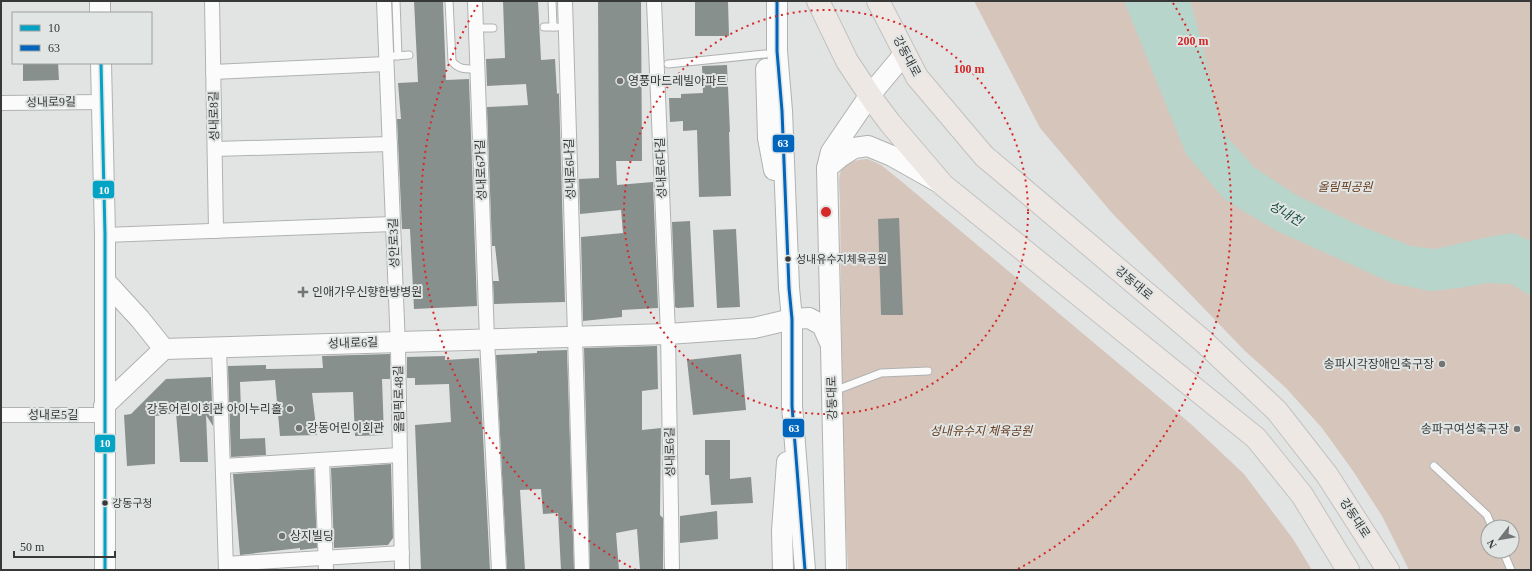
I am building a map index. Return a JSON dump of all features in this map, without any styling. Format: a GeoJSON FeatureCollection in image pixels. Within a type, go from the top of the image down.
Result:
{"type":"FeatureCollection","features":[{"type":"Feature","properties":{"kind":"main road"},"geometry":{"type":"LineString","coordinates":[[100,1],[100,12]]}},
{"type":"Feature","properties":{"kind":"main road"},"geometry":{"type":"LineString","coordinates":[[764,1],[768,138],[787,245]]}},
{"type":"Feature","properties":{"kind":"main road"},"geometry":{"type":"LineString","coordinates":[[777,1],[777,50],[782,111],[787,245],[792,319],[792,406],[805,570]]}},
{"type":"Feature","properties":{"kind":"main road"},"geometry":{"type":"LineString","coordinates":[[818,1],[847,61],[870,95],[890,123],[943,185]]}},
{"type":"Feature","properties":{"kind":"main road","name":"강동대로"},"geometry":{"type":"LineString","coordinates":[[878,1],[917,77],[984,156],[1202,342],[1277,411],[1327,475],[1388,570]]}},
{"type":"Feature","properties":{"kind":"main road","name":"강동대로"},"geometry":{"type":"LineString","coordinates":[[836,570],[827,168],[831,152],[870,95],[887,73],[905,54]]}},
{"type":"Feature","properties":{"kind":"main road"},"geometry":{"type":"LineString","coordinates":[[101,64],[105,235],[105,570]]}},
{"type":"Feature","properties":{"kind":"main road"},"geometry":{"type":"LineString","coordinates":[[827,168],[840,156],[854,148],[868,146],[892,156],[943,185],[1256,438],[1302,495],[1348,570]]}},
{"type":"Feature","properties":{"kind":"main road"},"geometry":{"type":"LineString","coordinates":[[105,281],[164,349],[105,411]]}},
{"type":"Feature","properties":{"kind":"main road","name":"성내로6길"},"geometry":{"type":"LineString","coordinates":[[164,349],[668,334],[754,328],[792,319],[809,318],[822,325],[830,346]]}},
{"type":"Feature","properties":{"kind":"main road"},"geometry":{"type":"LineString","coordinates":[[783,570],[782,531],[792,406]]}},
{"type":"Feature","properties":{"kind":"street","name":"성내로8길"},"geometry":{"type":"LineString","coordinates":[[212,1],[216,231]]}},
{"type":"Feature","properties":{"kind":"street","name":"성안로3길"},"geometry":{"type":"LineString","coordinates":[[384,1],[390,59],[390,144],[398,342]]}},
{"type":"Feature","properties":{"kind":"street","name":"성내로6가길"},"geometry":{"type":"LineString","coordinates":[[475,1],[487,339]]}},
{"type":"Feature","properties":{"kind":"street","name":"성내로6나길"},"geometry":{"type":"LineString","coordinates":[[565,1],[559,27],[575,337]]}},
{"type":"Feature","properties":{"kind":"street","name":"성내로6다길"},"geometry":{"type":"LineString","coordinates":[[654,1],[668,334]]}},
{"type":"Feature","properties":{"kind":"street"},"geometry":{"type":"LineString","coordinates":[[213,72],[390,59]]}},
{"type":"Feature","properties":{"kind":"street","name":"성내로9길"},"geometry":{"type":"LineString","coordinates":[[1,103],[102,102]]}},
{"type":"Feature","properties":{"kind":"street"},"geometry":{"type":"LineString","coordinates":[[215,149],[390,144]]}},
{"type":"Feature","properties":{"kind":"street"},"geometry":{"type":"LineString","coordinates":[[105,235],[393,224]]}},
{"type":"Feature","properties":{"kind":"street","name":"성내로6길"},"geometry":{"type":"LineString","coordinates":[[668,334],[672,570]]}},
{"type":"Feature","properties":{"kind":"street"},"geometry":{"type":"LineString","coordinates":[[575,337],[582,570]]}},
{"type":"Feature","properties":{"kind":"street"},"geometry":{"type":"LineString","coordinates":[[487,339],[499,570]]}},
{"type":"Feature","properties":{"kind":"street","name":"올림픽로48길"},"geometry":{"type":"LineString","coordinates":[[398,342],[402,570]]}},
{"type":"Feature","properties":{"kind":"street"},"geometry":{"type":"LineString","coordinates":[[219,348],[226,567],[326,564],[402,553]]}},
{"type":"Feature","properties":{"kind":"street","name":"성내로5길"},"geometry":{"type":"LineString","coordinates":[[1,415],[105,411]]}},
{"type":"Feature","properties":{"kind":"street"},"geometry":{"type":"LineString","coordinates":[[223,466],[400,455]]}},
{"type":"Feature","properties":{"kind":"street"},"geometry":{"type":"LineString","coordinates":[[322,460],[326,564]]}},
{"type":"Feature","properties":{"kind":"lane"},"geometry":{"type":"LineString","coordinates":[[396,1],[390,59],[409,55]]}},
{"type":"Feature","properties":{"kind":"lane"},"geometry":{"type":"LineString","coordinates":[[449,1],[452,61],[454,65],[460,68],[477,69]]}},
{"type":"Feature","properties":{"kind":"lane"},"geometry":{"type":"LineString","coordinates":[[544,27],[559,27],[552,1]]}},
{"type":"Feature","properties":{"kind":"lane"},"geometry":{"type":"LineString","coordinates":[[476,28],[493,28]]}},
{"type":"Feature","properties":{"kind":"lane"},"geometry":{"type":"LineString","coordinates":[[668,64],[765,54]]}},
{"type":"Feature","properties":{"kind":"lane"},"geometry":{"type":"LineString","coordinates":[[832,392],[881,373],[928,371]]}},
{"type":"Feature","properties":{"kind":"lane"},"geometry":{"type":"LineString","coordinates":[[1434,466],[1487,515],[1489,519]]}},
{"type":"Feature","properties":{"kind":"lane"},"geometry":{"type":"LineString","coordinates":[[1506,559],[1511,570]]}},
{"type":"Feature","properties":{"kind":"green space","name":"올림픽공원"},"geometry":{"type":"Polygon","coordinates":[[[974,1],[1531,1],[1531,570],[1409,570],[1382,516],[1353,471],[1322,428],[1286,388],[1245,351],[1112,213],[1040,128],[974,1]]]}},
{"type":"Feature","properties":{"kind":"green space","name":"성내유수지 체육공원"},"geometry":{"type":"Polygon","coordinates":[[[868,159],[881,165],[901,181],[1192,425],[1244,474],[1293,539],[1312,570],[848,570],[843,467],[839,182],[840,175],[845,165],[850,162],[868,159]]]}},
{"type":"Feature","properties":{"kind":"water","name":"성내천"},"geometry":{"type":"Polygon","coordinates":[[[1124,1],[1190,1],[1200,36],[1222,131],[1254,167],[1296,195],[1356,224],[1411,246],[1435,249],[1513,233],[1531,241],[1531,296],[1511,284],[1487,283],[1430,291],[1392,283],[1277,231],[1225,200],[1186,154],[1124,1]]]}},
{"type":"Feature","properties":{"kind":"building"},"geometry":{"type":"Polygon","coordinates":[[[414,1],[443,1],[446,80],[469,79],[477,306],[414,309],[410,229],[402,229],[397,119],[401,119],[398,83],[418,82],[414,1]]]}},
{"type":"Feature","properties":{"kind":"building"},"geometry":{"type":"Polygon","coordinates":[[[503,1],[538,1],[541,60],[555,59],[557,94],[559,93],[565,302],[494,304],[493,281],[499,281],[495,246],[492,246],[487,107],[528,105],[526,84],[487,86],[486,59],[505,58],[503,1]]]}},
{"type":"Feature","properties":{"kind":"building"},"geometry":{"type":"Polygon","coordinates":[[[598,1],[641,1],[642,161],[616,161],[617,185],[653,182],[658,308],[622,310],[622,317],[583,321],[581,237],[623,233],[621,210],[580,214],[579,179],[599,178],[598,1]]]}},
{"type":"Feature","properties":{"kind":"building"},"geometry":{"type":"Polygon","coordinates":[[[695,1],[728,1],[729,36],[695,36],[695,1]]]}},
{"type":"Feature","properties":{"kind":"building"},"geometry":{"type":"Polygon","coordinates":[[[23,64],[58,64],[59,80],[23,81],[23,64]]]}},
{"type":"Feature","properties":{"kind":"building"},"geometry":{"type":"Polygon","coordinates":[[[727,65],[731,196],[699,197],[697,130],[683,131],[683,121],[670,122],[669,98],[681,98],[681,94],[703,93],[702,66],[727,65]]]}},
{"type":"Feature","properties":{"kind":"building"},"geometry":{"type":"Polygon","coordinates":[[[899,218],[903,315],[881,315],[878,219],[899,218]]]}},
{"type":"Feature","properties":{"kind":"building"},"geometry":{"type":"Polygon","coordinates":[[[690,221],[694,307],[677,308],[675,307],[672,222],[690,221]]]}},
{"type":"Feature","properties":{"kind":"building"},"geometry":{"type":"Polygon","coordinates":[[[736,229],[740,307],[717,308],[713,230],[736,229]]]}},
{"type":"Feature","properties":{"kind":"building"},"geometry":{"type":"Polygon","coordinates":[[[657,346],[658,389],[642,391],[642,430],[661,428],[660,515],[663,518],[663,570],[640,570],[637,529],[616,533],[619,570],[590,570],[584,348],[657,346]]]}},
{"type":"Feature","properties":{"kind":"building"},"geometry":{"type":"Polygon","coordinates":[[[567,350],[574,570],[561,570],[558,513],[543,514],[541,489],[520,490],[525,570],[507,570],[496,355],[567,350]]]}},
{"type":"Feature","properties":{"kind":"building"},"geometry":{"type":"Polygon","coordinates":[[[390,354],[390,379],[382,379],[384,435],[355,436],[353,392],[312,393],[317,435],[280,436],[275,380],[240,382],[240,439],[265,438],[266,455],[231,457],[228,366],[266,365],[266,369],[323,368],[322,356],[390,354]]]}},
{"type":"Feature","properties":{"kind":"building"},"geometry":{"type":"Polygon","coordinates":[[[741,354],[746,410],[693,415],[687,360],[741,354]]]}},
{"type":"Feature","properties":{"kind":"building"},"geometry":{"type":"Polygon","coordinates":[[[445,356],[445,360],[479,358],[490,570],[421,570],[415,425],[451,422],[449,384],[415,385],[415,378],[407,378],[407,357],[445,356]]]}},
{"type":"Feature","properties":{"kind":"building"},"geometry":{"type":"Polygon","coordinates":[[[211,377],[213,426],[206,415],[208,462],[180,462],[176,413],[155,416],[155,464],[127,466],[124,415],[131,414],[166,379],[211,377]]]}},
{"type":"Feature","properties":{"kind":"building"},"geometry":{"type":"Polygon","coordinates":[[[705,440],[730,440],[730,479],[751,477],[753,503],[711,505],[709,475],[705,475],[705,440]]]}},
{"type":"Feature","properties":{"kind":"building"},"geometry":{"type":"Polygon","coordinates":[[[391,464],[393,538],[388,545],[334,548],[331,468],[391,464]]]}},
{"type":"Feature","properties":{"kind":"building"},"geometry":{"type":"Polygon","coordinates":[[[314,469],[317,548],[300,550],[300,548],[240,555],[233,474],[314,469]]]}},
{"type":"Feature","properties":{"kind":"building"},"geometry":{"type":"Polygon","coordinates":[[[717,511],[718,539],[680,543],[680,516],[717,511]]]}},
{"type":"Feature","properties":{"kind":"transit line","name":"63"},"geometry":{"type":"LineString","coordinates":[[777,1],[777,51],[782,111],[789,288],[792,319],[792,406],[805,570]]}},
{"type":"Feature","properties":{"kind":"transit line","name":"10"},"geometry":{"type":"LineString","coordinates":[[101,64],[105,235],[105,570]]}},
{"type":"Feature","properties":{"kind":"place","name":"영풍마드레빌아파트"},"geometry":{"type":"Point","coordinates":[620,81]}},
{"type":"Feature","properties":{"kind":"place","name":"성내유수지체육공원"},"geometry":{"type":"Point","coordinates":[788,259]}},
{"type":"Feature","properties":{"kind":"place","name":"인애가우신향한방병원"},"geometry":{"type":"Point","coordinates":[303,292]}},
{"type":"Feature","properties":{"kind":"place","name":"송파시각장애인축구장"},"geometry":{"type":"Point","coordinates":[1442,364]}},
{"type":"Feature","properties":{"kind":"place","name":"강동어린이회관 아이누리홀"},"geometry":{"type":"Point","coordinates":[290,409]}},
{"type":"Feature","properties":{"kind":"place","name":"강동어린이회관"},"geometry":{"type":"Point","coordinates":[299,428]}},
{"type":"Feature","properties":{"kind":"place","name":"송파구여성축구장"},"geometry":{"type":"Point","coordinates":[1517,429]}},
{"type":"Feature","properties":{"kind":"place","name":"강동구청"},"geometry":{"type":"Point","coordinates":[105,503]}},
{"type":"Feature","properties":{"kind":"place","name":"상지빌딩"},"geometry":{"type":"Point","coordinates":[282,536]}}]}
